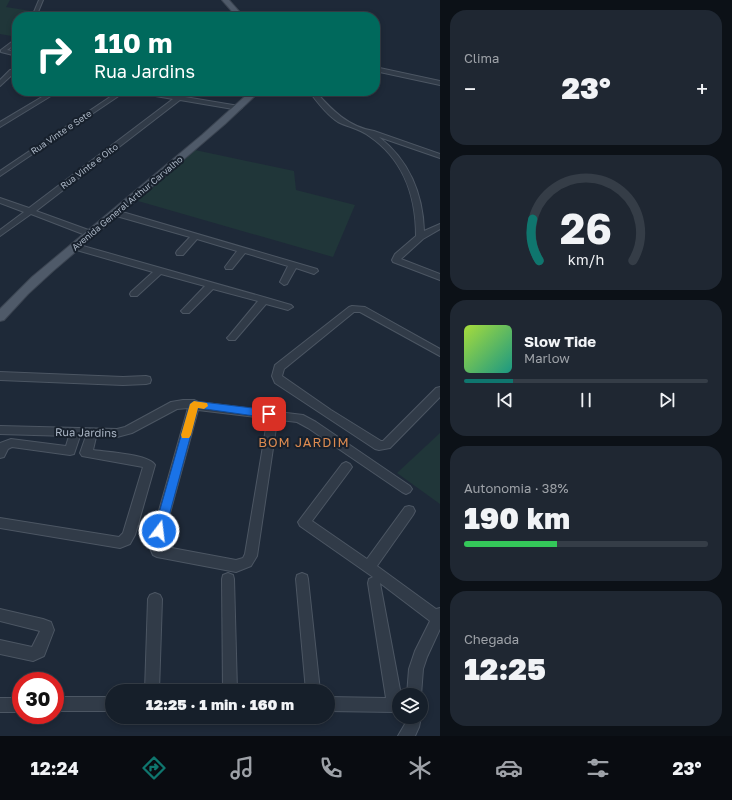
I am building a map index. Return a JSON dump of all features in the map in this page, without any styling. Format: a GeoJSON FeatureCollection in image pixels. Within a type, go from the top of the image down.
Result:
{"type":"FeatureCollection","features":[{"type":"Feature","properties":{"kind":"main road"},"geometry":{"type":"LineString","coordinates":[[225,0],[236,12]]}},
{"type":"Feature","properties":{"kind":"main road","name":"Avenida General Arthur Carvalho"},"geometry":{"type":"LineString","coordinates":[[0,317],[34,281],[116,213],[239,108],[251,96]]}},
{"type":"Feature","properties":{"kind":"street"},"geometry":{"type":"LineString","coordinates":[[36,11],[41,0]]}},
{"type":"Feature","properties":{"kind":"street"},"geometry":{"type":"LineString","coordinates":[[12,44],[3,51],[12,53]]}},
{"type":"Feature","properties":{"kind":"street"},"geometry":{"type":"LineString","coordinates":[[380,70],[440,83]]}},
{"type":"Feature","properties":{"kind":"street"},"geometry":{"type":"LineString","coordinates":[[0,84],[12,74]]}},
{"type":"Feature","properties":{"kind":"street"},"geometry":{"type":"LineString","coordinates":[[0,126],[48,96]]}},
{"type":"Feature","properties":{"kind":"street","name":"Rua Vinte e Sete"},"geometry":{"type":"LineString","coordinates":[[0,174],[116,96]]}},
{"type":"Feature","properties":{"kind":"street"},"geometry":{"type":"LineString","coordinates":[[167,96],[239,108]]}},
{"type":"Feature","properties":{"kind":"street"},"geometry":{"type":"LineString","coordinates":[[190,100],[194,96]]}},
{"type":"Feature","properties":{"kind":"street"},"geometry":{"type":"LineString","coordinates":[[317,96],[337,117],[363,129],[440,156]]}},
{"type":"Feature","properties":{"kind":"street","name":"Rua Vinte e Oito"},"geometry":{"type":"LineString","coordinates":[[0,234],[178,98]]}},
{"type":"Feature","properties":{"kind":"street"},"geometry":{"type":"LineString","coordinates":[[363,129],[379,140],[409,178],[417,200],[420,216],[420,237]]}},
{"type":"Feature","properties":{"kind":"street"},"geometry":{"type":"LineString","coordinates":[[0,200],[91,234]]}},
{"type":"Feature","properties":{"kind":"street"},"geometry":{"type":"LineString","coordinates":[[116,213],[314,271]]}},
{"type":"Feature","properties":{"kind":"street"},"geometry":{"type":"LineString","coordinates":[[440,226],[420,237],[398,256],[396,260],[440,277]]}},
{"type":"Feature","properties":{"kind":"street"},"geometry":{"type":"LineString","coordinates":[[180,253],[196,236]]}},
{"type":"Feature","properties":{"kind":"street"},"geometry":{"type":"LineString","coordinates":[[76,247],[288,307]]}},
{"type":"Feature","properties":{"kind":"street"},"geometry":{"type":"LineString","coordinates":[[229,267],[243,250]]}},
{"type":"Feature","properties":{"kind":"street"},"geometry":{"type":"LineString","coordinates":[[284,282],[293,265]]}},
{"type":"Feature","properties":{"kind":"street"},"geometry":{"type":"LineString","coordinates":[[134,294],[159,271]]}},
{"type":"Feature","properties":{"kind":"street"},"geometry":{"type":"LineString","coordinates":[[186,311],[211,285]]}},
{"type":"Feature","properties":{"kind":"street"},"geometry":{"type":"LineString","coordinates":[[232,338],[264,300]]}},
{"type":"Feature","properties":{"kind":"street"},"geometry":{"type":"LineString","coordinates":[[440,353],[362,309],[352,309],[279,367],[277,371],[279,380],[326,413],[379,446],[386,444],[440,391]]}},
{"type":"Feature","properties":{"kind":"street"},"geometry":{"type":"LineString","coordinates":[[0,376],[123,381],[146,380]]}},
{"type":"Feature","properties":{"kind":"street"},"geometry":{"type":"LineString","coordinates":[[194,404],[155,546],[157,551],[236,566],[246,562],[251,556],[271,428]]}},
{"type":"Feature","properties":{"kind":"street","name":"Rua Jardins"},"geometry":{"type":"LineString","coordinates":[[0,430],[92,433],[122,432],[175,405],[194,404],[299,418],[312,425],[406,489]]}},
{"type":"Feature","properties":{"kind":"street"},"geometry":{"type":"LineString","coordinates":[[312,425],[326,413]]}},
{"type":"Feature","properties":{"kind":"street"},"geometry":{"type":"LineString","coordinates":[[70,451],[76,432]]}},
{"type":"Feature","properties":{"kind":"street"},"geometry":{"type":"LineString","coordinates":[[86,453],[92,433]]}},
{"type":"Feature","properties":{"kind":"street"},"geometry":{"type":"LineString","coordinates":[[0,454],[4,446],[11,443],[148,463],[149,467],[134,520],[126,540],[120,542],[0,523]]}},
{"type":"Feature","properties":{"kind":"street"},"geometry":{"type":"LineString","coordinates":[[346,467],[304,522],[439,617],[420,656],[416,669],[415,688]]}},
{"type":"Feature","properties":{"kind":"street"},"geometry":{"type":"LineString","coordinates":[[370,567],[409,511]]}},
{"type":"Feature","properties":{"kind":"street"},"geometry":{"type":"LineString","coordinates":[[228,579],[230,684]]}},
{"type":"Feature","properties":{"kind":"street"},"geometry":{"type":"LineString","coordinates":[[302,580],[312,684]]}},
{"type":"Feature","properties":{"kind":"street"},"geometry":{"type":"LineString","coordinates":[[335,704],[395,705],[374,582]]}},
{"type":"Feature","properties":{"kind":"street"},"geometry":{"type":"LineString","coordinates":[[152,684],[155,599]]}},
{"type":"Feature","properties":{"kind":"street"},"geometry":{"type":"LineString","coordinates":[[0,615],[43,625],[47,630],[37,653],[33,654],[0,647]]}},
{"type":"Feature","properties":{"kind":"street"},"geometry":{"type":"LineString","coordinates":[[0,705],[12,704]]}},
{"type":"Feature","properties":{"kind":"street"},"geometry":{"type":"LineString","coordinates":[[64,704],[105,704]]}},
{"type":"Feature","properties":{"kind":"street"},"geometry":{"type":"LineString","coordinates":[[406,736],[413,724]]}},
{"type":"Feature","properties":{"kind":"green space"},"geometry":{"type":"Polygon","coordinates":[[[0,0],[10,0],[6,7],[38,12],[12,12],[12,36],[0,34],[0,0]]]}},
{"type":"Feature","properties":{"kind":"green space"},"geometry":{"type":"Polygon","coordinates":[[[195,150],[294,171],[296,190],[355,205],[333,257],[138,201],[195,150]]]}},
{"type":"Feature","properties":{"kind":"green space"},"geometry":{"type":"Polygon","coordinates":[[[440,433],[440,504],[397,473],[440,433]]]}},
{"type":"Feature","properties":{"kind":"slow traffic"},"geometry":{"type":"LineString","coordinates":[[186,435],[194,404],[204,406]]}},
{"type":"Feature","properties":{"kind":"district","name":"BOM JARDIM"},"geometry":{"type":"Point","coordinates":[304,442]}},
{"type":"Feature","properties":{"kind":"route"},"geometry":{"type":"LineString","coordinates":[[159,531],[194,404],[269,414]]}}]}
